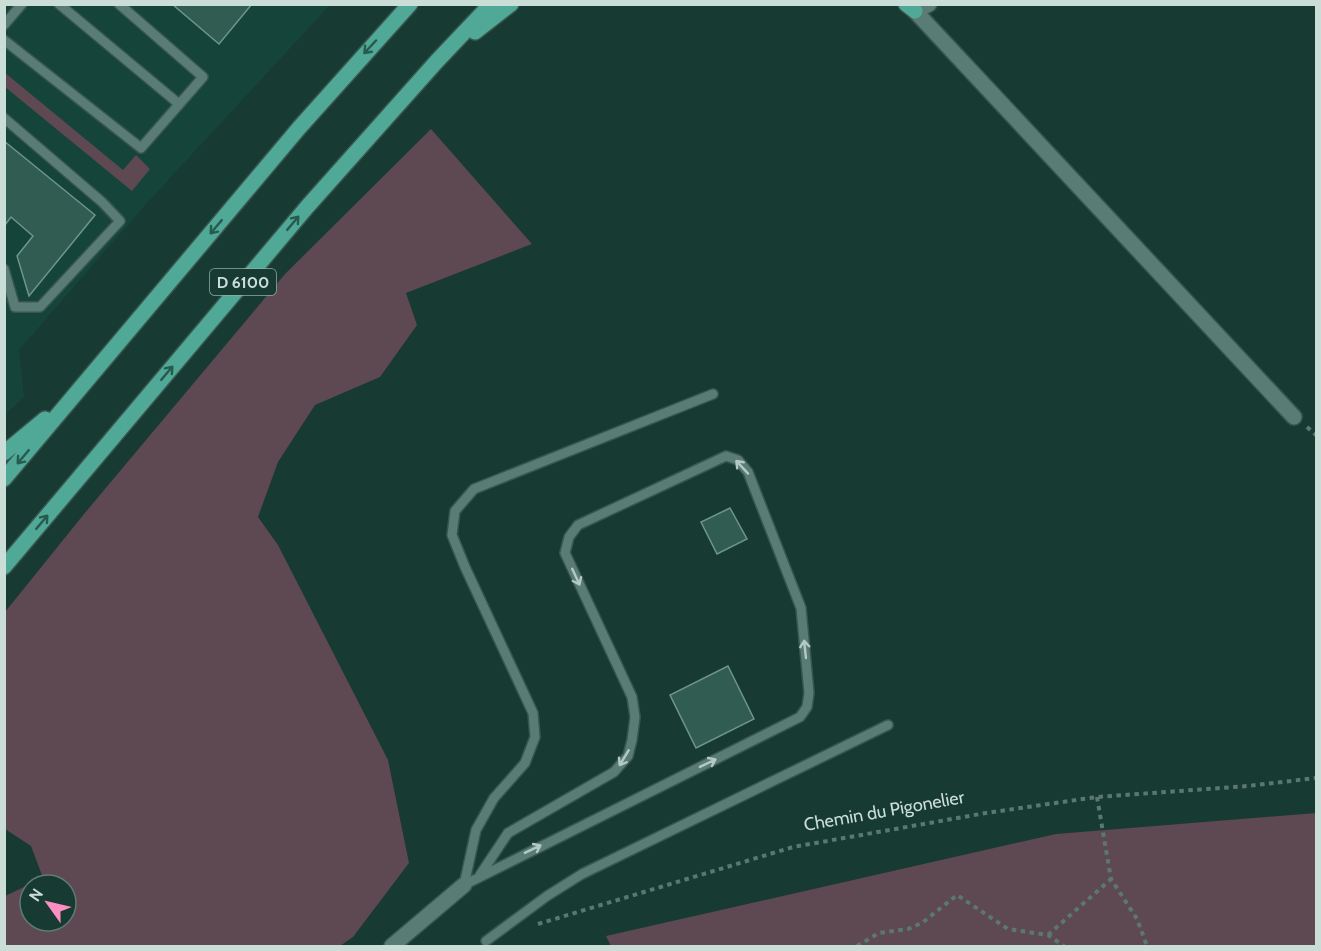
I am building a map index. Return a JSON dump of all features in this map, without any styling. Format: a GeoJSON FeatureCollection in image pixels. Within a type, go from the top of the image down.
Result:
{"type":"FeatureCollection","features":[{"type":"Feature","properties":{"kind":"main road","name":"D 6100"},"geometry":{"type":"LineString","coordinates":[[4,479],[299,128],[411,4]]}},
{"type":"Feature","properties":{"kind":"main road","name":"D 6100"},"geometry":{"type":"LineString","coordinates":[[4,567],[307,207],[491,4]]}},
{"type":"Feature","properties":{"kind":"main road"},"geometry":{"type":"LineString","coordinates":[[437,61],[511,4]]}},
{"type":"Feature","properties":{"kind":"main road"},"geometry":{"type":"LineString","coordinates":[[4,453],[73,397]]}},
{"type":"Feature","properties":{"kind":"street"},"geometry":{"type":"LineString","coordinates":[[915,6],[1294,417]]}},
{"type":"Feature","properties":{"kind":"street"},"geometry":{"type":"LineString","coordinates":[[392,946],[464,885]]}},
{"type":"Feature","properties":{"kind":"lane"},"geometry":{"type":"LineString","coordinates":[[4,25],[22,4]]}},
{"type":"Feature","properties":{"kind":"lane"},"geometry":{"type":"LineString","coordinates":[[59,4],[179,104]]}},
{"type":"Feature","properties":{"kind":"lane"},"geometry":{"type":"LineString","coordinates":[[4,40],[141,148],[203,76],[119,4]]}},
{"type":"Feature","properties":{"kind":"lane"},"geometry":{"type":"LineString","coordinates":[[4,118],[102,202],[120,221],[40,307],[15,307],[4,269]]}},
{"type":"Feature","properties":{"kind":"lane"},"geometry":{"type":"LineString","coordinates":[[464,885],[476,830],[494,798],[525,763],[535,738],[533,713],[452,535],[455,511],[474,489],[713,394]]}},
{"type":"Feature","properties":{"kind":"lane"},"geometry":{"type":"LineString","coordinates":[[464,885],[800,717],[807,707],[809,693],[801,608],[748,472],[738,460],[726,456],[578,525],[569,537],[565,553],[632,697],[635,717],[628,756],[614,772],[508,833],[480,875]]}},
{"type":"Feature","properties":{"kind":"lane"},"geometry":{"type":"LineString","coordinates":[[486,941],[547,896],[582,874],[888,725]]}},
{"type":"Feature","properties":{"kind":"path","name":"Chemin du Pigonelier"},"geometry":{"type":"LineString","coordinates":[[530,926],[793,847],[986,813],[1097,797],[1248,786],[1317,778]]}},
{"type":"Feature","properties":{"kind":"path"},"geometry":{"type":"LineString","coordinates":[[1097,797],[1111,879],[1137,919],[1147,946]]}},
{"type":"Feature","properties":{"kind":"path"},"geometry":{"type":"LineString","coordinates":[[1048,935],[1111,879]]}},
{"type":"Feature","properties":{"kind":"path"},"geometry":{"type":"LineString","coordinates":[[857,946],[879,933],[908,929],[922,923],[957,895],[1008,929],[1048,935],[1064,946]]}},
{"type":"Feature","properties":{"kind":"shaded area"},"geometry":{"type":"Polygon","coordinates":[[[5,5],[330,5],[148,202],[19,350],[24,397],[5,415],[5,5]]]}},
{"type":"Feature","properties":{"kind":"shaded area"},"geometry":{"type":"Polygon","coordinates":[[[4,72],[123,170],[136,155],[150,169],[132,191],[5,87],[4,72]]]}},
{"type":"Feature","properties":{"kind":"shaded area"},"geometry":{"type":"Polygon","coordinates":[[[431,129],[532,244],[406,293],[417,325],[380,377],[315,405],[278,462],[258,517],[278,545],[388,760],[409,863],[353,937],[340,946],[5,946],[5,896],[18,890],[18,933],[78,933],[78,873],[41,873],[31,846],[5,829],[5,612],[285,274],[431,129]]]}},
{"type":"Feature","properties":{"kind":"shaded area"},"geometry":{"type":"Polygon","coordinates":[[[1316,813],[1316,946],[611,946],[606,936],[1056,834],[1316,813]]]}},
{"type":"Feature","properties":{"kind":"building"},"geometry":{"type":"Polygon","coordinates":[[[172,4],[252,4],[219,44],[172,4]]]}},
{"type":"Feature","properties":{"kind":"building"},"geometry":{"type":"Polygon","coordinates":[[[4,141],[95,215],[29,296],[17,256],[33,236],[11,217],[5,225],[4,141]]]}},
{"type":"Feature","properties":{"kind":"building"},"geometry":{"type":"Polygon","coordinates":[[[730,508],[747,539],[717,554],[701,522],[730,508]]]}},
{"type":"Feature","properties":{"kind":"building"},"geometry":{"type":"Polygon","coordinates":[[[728,666],[754,719],[696,748],[670,695],[728,666]]]}}]}
